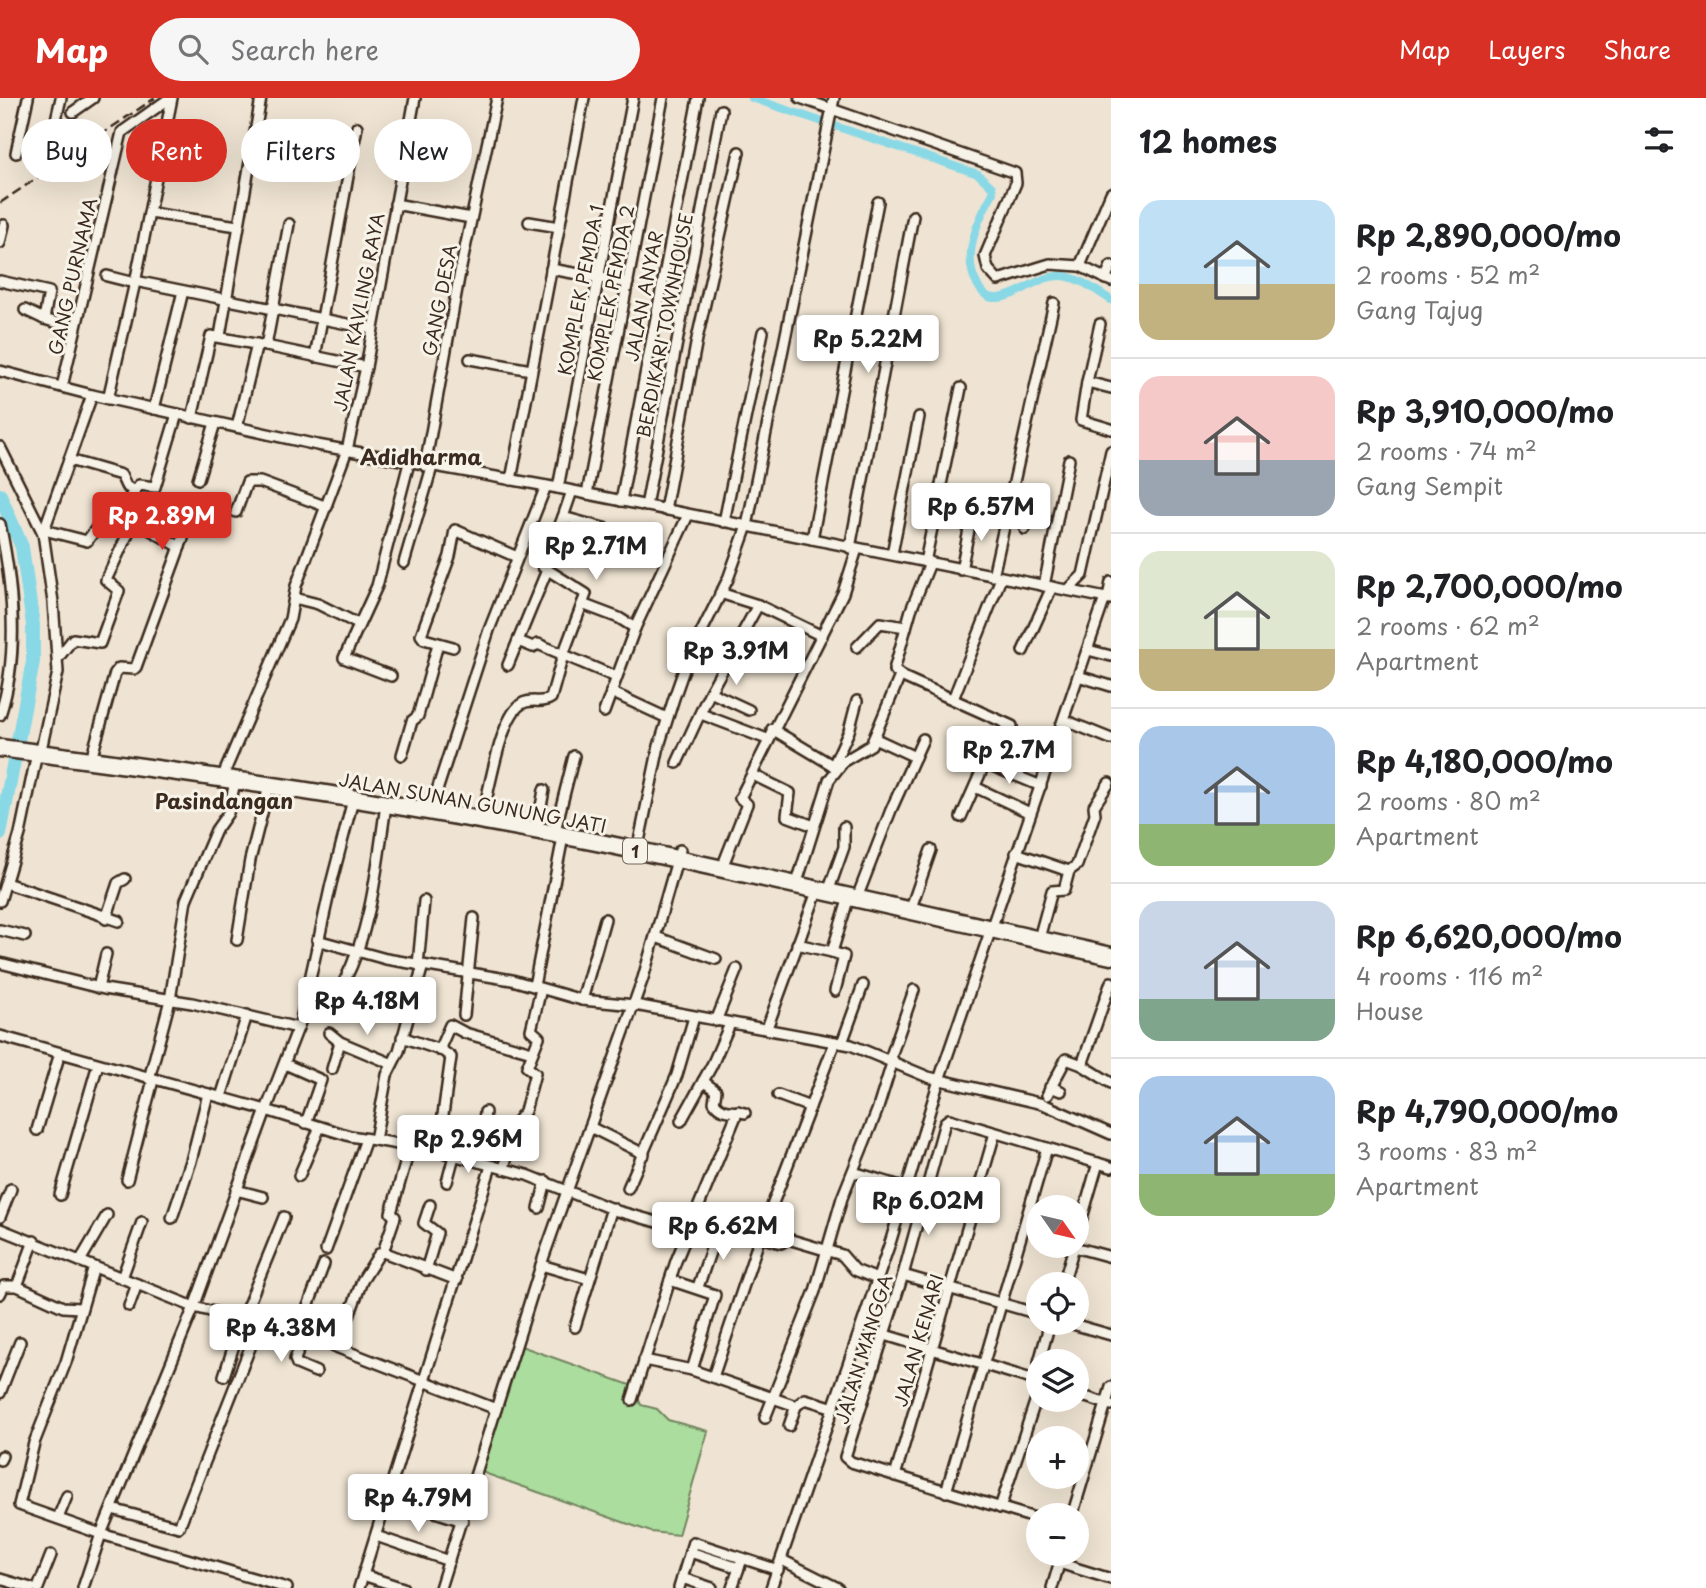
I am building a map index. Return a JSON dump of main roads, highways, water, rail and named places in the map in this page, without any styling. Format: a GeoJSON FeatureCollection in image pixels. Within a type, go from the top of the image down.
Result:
{"type":"FeatureCollection","features":[{"type":"Feature","properties":{"kind":"highway","name":"1"},"geometry":{"type":"LineString","coordinates":[[0,739],[37,748],[232,775],[501,820],[538,823],[559,832],[815,884],[1071,943],[1111,947]]}},
{"type":"Feature","properties":{"kind":"highway","name":"1"},"geometry":{"type":"LineString","coordinates":[[0,748],[93,752],[112,759]]}},
{"type":"Feature","properties":{"kind":"highway","name":"JALAN SUNAN GUNUNG JATI"},"geometry":{"type":"LineString","coordinates":[[232,775],[269,786],[354,800],[430,808]]}},
{"type":"Feature","properties":{"kind":"highway","name":"JALAN SUNAN GUNUNG JATI"},"geometry":{"type":"LineString","coordinates":[[501,820],[559,832]]}},
{"type":"Feature","properties":{"kind":"highway","name":"1"},"geometry":{"type":"LineString","coordinates":[[672,853],[725,860],[761,873]]}},
{"type":"Feature","properties":{"kind":"highway","name":"1"},"geometry":{"type":"LineString","coordinates":[[861,895],[913,902],[993,924],[1041,931],[1111,956]]}},
{"type":"Feature","properties":{"kind":"waterway"},"geometry":{"type":"LineString","coordinates":[[752,98],[978,174],[992,187],[993,193],[973,238],[971,262],[977,284],[988,296],[1006,296],[1046,278],[1063,276],[1082,282],[1111,300]]}},
{"type":"Feature","properties":{"kind":"waterway"},"geometry":{"type":"LineString","coordinates":[[0,495],[22,547],[33,625],[33,662],[0,834]]}},
{"type":"Feature","properties":{"kind":"railway"},"geometry":{"type":"LineString","coordinates":[[0,203],[155,98]]}},
{"type":"Feature","properties":{"kind":"district","name":"Adidharma"},"geometry":{"type":"Point","coordinates":[421,456]}},
{"type":"Feature","properties":{"kind":"district","name":"Pasindangan"},"geometry":{"type":"Point","coordinates":[224,800]}}]}
